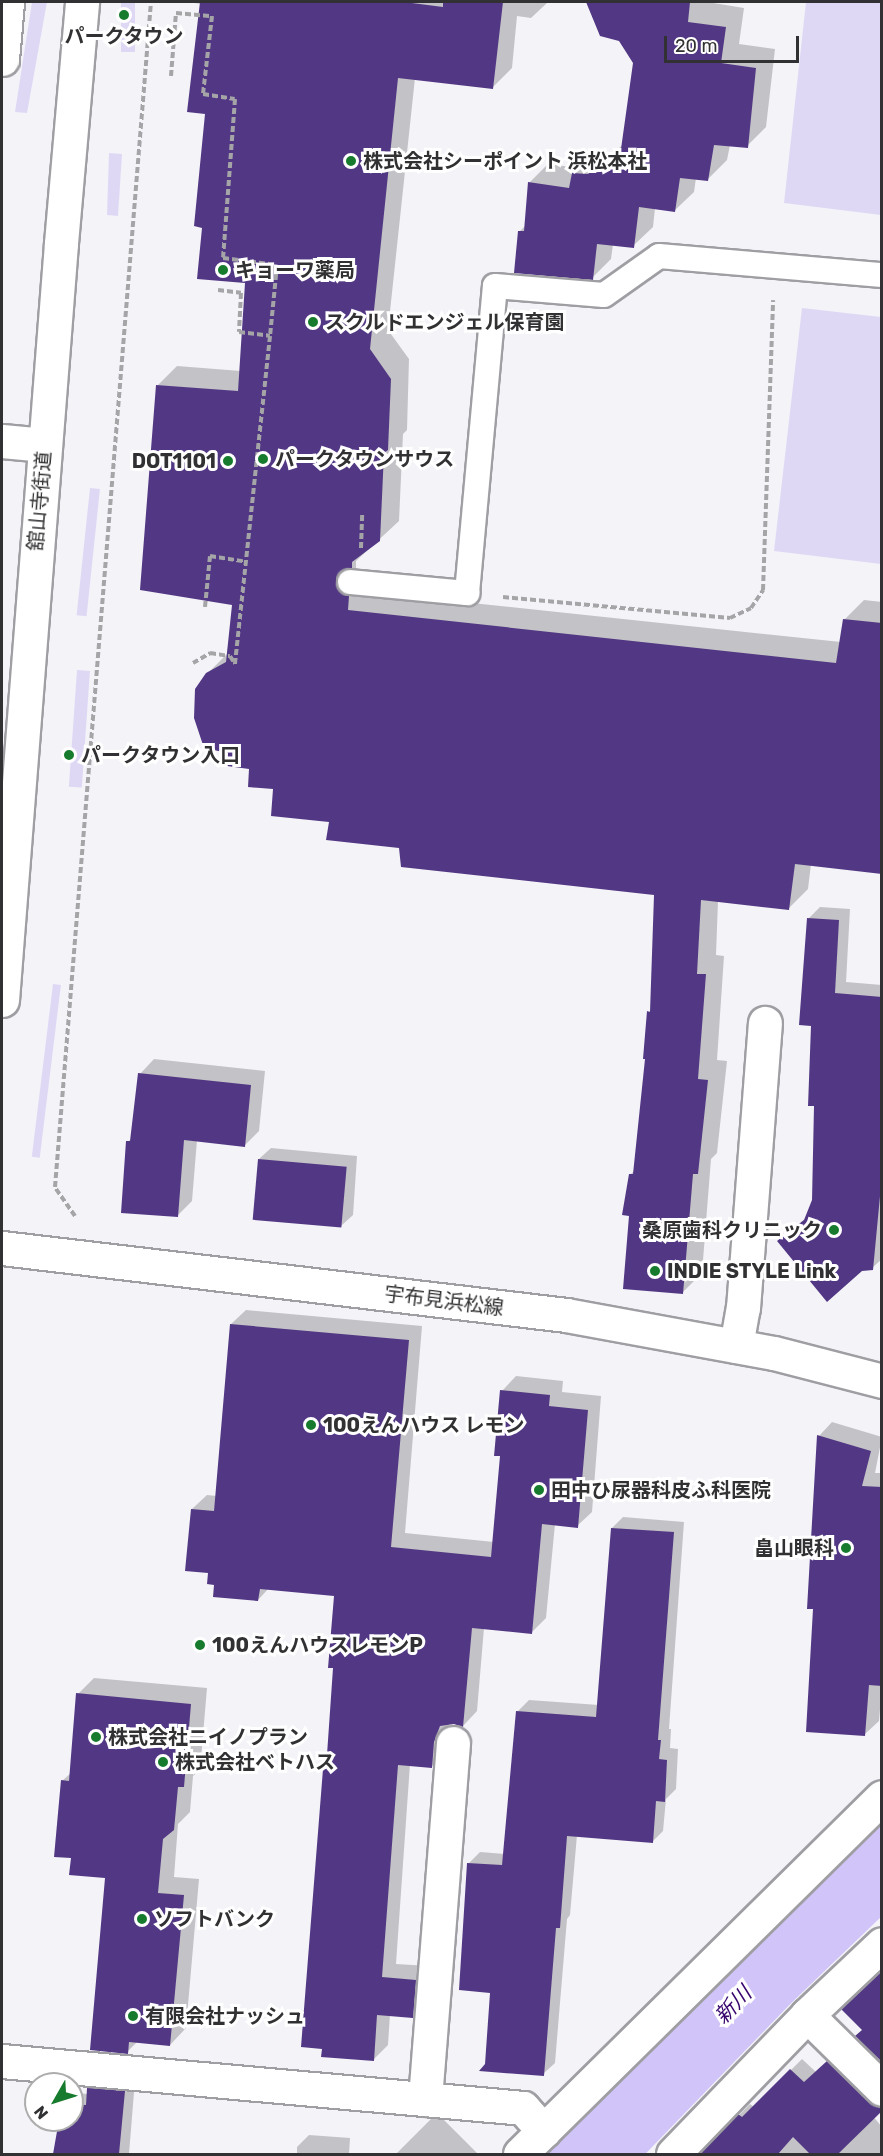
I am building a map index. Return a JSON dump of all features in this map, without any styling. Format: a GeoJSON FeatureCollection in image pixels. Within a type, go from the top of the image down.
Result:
{"type":"FeatureCollection","features":[{"type":"Feature","properties":{"kind":"street"},"geometry":{"type":"LineString","coordinates":[[2,58],[7,2]]}},
{"type":"Feature","properties":{"kind":"street","name":"舘山寺街道"},"geometry":{"type":"LineString","coordinates":[[2,1000],[7,854],[45,445],[82,2]]}},
{"type":"Feature","properties":{"kind":"street"},"geometry":{"type":"LineString","coordinates":[[2,441],[45,445]]}},
{"type":"Feature","properties":{"kind":"street"},"geometry":{"type":"LineString","coordinates":[[736,1346],[743,1308],[765,1023]]}},
{"type":"Feature","properties":{"kind":"street","name":"宇布見浜松線"},"geometry":{"type":"LineString","coordinates":[[2,1248],[566,1315],[736,1346],[882,1381]]}},
{"type":"Feature","properties":{"kind":"street"},"geometry":{"type":"LineString","coordinates":[[425,2099],[453,1743]]}},
{"type":"Feature","properties":{"kind":"street"},"geometry":{"type":"LineString","coordinates":[[520,2154],[882,1797]]}},
{"type":"Feature","properties":{"kind":"street"},"geometry":{"type":"LineString","coordinates":[[673,2154],[807,2015],[882,1944]]}},
{"type":"Feature","properties":{"kind":"street"},"geometry":{"type":"LineString","coordinates":[[807,2015],[882,2089]]}},
{"type":"Feature","properties":{"kind":"street"},"geometry":{"type":"LineString","coordinates":[[2,2061],[523,2108],[544,2131]]}},
{"type":"Feature","properties":{"kind":"lane"},"geometry":{"type":"LineString","coordinates":[[350,582],[467,594],[495,286],[604,295],[659,256],[882,275]]}},
{"type":"Feature","properties":{"kind":"path"},"geometry":{"type":"LineString","coordinates":[[78,1221],[55,1187],[151,2]]}},
{"type":"Feature","properties":{"kind":"path"},"geometry":{"type":"LineString","coordinates":[[171,75],[176,13],[212,16],[203,94],[235,99],[223,258],[277,265],[235,665],[230,656],[210,653],[193,663]]}},
{"type":"Feature","properties":{"kind":"path"},"geometry":{"type":"LineString","coordinates":[[218,290],[241,293],[239,332],[270,336]]}},
{"type":"Feature","properties":{"kind":"path"},"geometry":{"type":"LineString","coordinates":[[467,594],[729,618],[751,608],[763,590],[773,292]]}},
{"type":"Feature","properties":{"kind":"path"},"geometry":{"type":"LineString","coordinates":[[361,556],[362,513]]}},
{"type":"Feature","properties":{"kind":"path"},"geometry":{"type":"LineString","coordinates":[[205,607],[210,556],[246,562]]}},
{"type":"Feature","properties":{"kind":"shaded area"},"geometry":{"type":"Polygon","coordinates":[[[32,2],[47,2],[27,113],[15,112],[32,2]]]}},
{"type":"Feature","properties":{"kind":"shaded area"},"geometry":{"type":"Polygon","coordinates":[[[121,2],[135,2],[135,52],[121,52],[121,2]]]}},
{"type":"Feature","properties":{"kind":"shaded area"},"geometry":{"type":"Polygon","coordinates":[[[806,2],[881,2],[881,215],[784,203],[806,2]]]}},
{"type":"Feature","properties":{"kind":"shaded area"},"geometry":{"type":"Polygon","coordinates":[[[109,153],[122,154],[118,216],[107,215],[109,153]]]}},
{"type":"Feature","properties":{"kind":"shaded area"},"geometry":{"type":"Polygon","coordinates":[[[802,308],[881,317],[881,564],[774,551],[802,308]]]}},
{"type":"Feature","properties":{"kind":"shaded area"},"geometry":{"type":"Polygon","coordinates":[[[90,488],[100,489],[87,616],[77,615],[90,488]]]}},
{"type":"Feature","properties":{"kind":"shaded area"},"geometry":{"type":"Polygon","coordinates":[[[77,670],[90,671],[82,788],[69,787],[77,670]]]}},
{"type":"Feature","properties":{"kind":"shaded area"},"geometry":{"type":"Polygon","coordinates":[[[53,984],[61,985],[40,1158],[32,1157],[53,984]]]}},
{"type":"Feature","properties":{"kind":"building","name":"パークタウンサウス"},"geometry":{"type":"Polygon","coordinates":[[[200,2],[404,2],[443,7],[443,2],[503,2],[493,89],[398,78],[370,349],[391,379],[388,450],[384,453],[380,541],[352,562],[352,568],[338,574],[337,588],[349,596],[348,610],[836,663],[843,619],[882,623],[882,874],[795,864],[789,910],[701,900],[697,974],[706,974],[698,1079],[708,1080],[698,1174],[693,1174],[683,1294],[623,1289],[629,1216],[622,1215],[629,1174],[633,1174],[645,1059],[643,1059],[647,1011],[650,1012],[654,895],[401,867],[399,848],[326,840],[329,822],[271,816],[273,789],[248,787],[249,769],[227,766],[228,753],[204,748],[194,718],[195,689],[206,673],[226,662],[232,605],[140,590],[156,385],[238,391],[245,283],[197,279],[202,228],[194,226],[205,114],[187,112],[200,2]]]}},
{"type":"Feature","properties":{"kind":"building"},"geometry":{"type":"Polygon","coordinates":[[[586,2],[690,2],[688,22],[726,27],[721,63],[756,68],[748,148],[714,145],[708,181],[680,178],[675,212],[639,207],[634,248],[597,244],[593,280],[514,273],[518,231],[524,231],[528,182],[569,188],[572,173],[588,174],[621,149],[633,63],[619,41],[600,36],[586,2]]]}},
{"type":"Feature","properties":{"kind":"building"},"geometry":{"type":"Polygon","coordinates":[[[807,918],[839,920],[835,993],[882,997],[882,1175],[873,1270],[862,1271],[827,1302],[777,1241],[804,1220],[812,1200],[814,1106],[808,1106],[811,1026],[799,1025],[807,918]]]}},
{"type":"Feature","properties":{"kind":"building"},"geometry":{"type":"Polygon","coordinates":[[[138,1073],[251,1085],[245,1147],[184,1140],[178,1217],[121,1213],[126,1141],[130,1141],[138,1073]]]}},
{"type":"Feature","properties":{"kind":"building"},"geometry":{"type":"Polygon","coordinates":[[[258,1159],[347,1167],[341,1228],[253,1220],[258,1159]]]}},
{"type":"Feature","properties":{"kind":"building"},"geometry":{"type":"Polygon","coordinates":[[[230,1324],[409,1340],[391,1547],[491,1557],[500,1456],[494,1456],[500,1390],[550,1395],[549,1406],[588,1410],[578,1528],[542,1524],[532,1634],[472,1628],[463,1727],[454,1724],[440,1726],[434,1742],[432,1768],[398,1765],[382,1977],[416,1980],[413,2018],[377,2015],[374,2061],[321,2057],[322,2049],[301,2047],[323,1769],[326,1769],[333,1668],[328,1668],[334,1596],[260,1589],[258,1601],[213,1597],[214,1585],[207,1584],[208,1573],[185,1571],[191,1509],[214,1511],[230,1324]]]}},
{"type":"Feature","properties":{"kind":"building"},"geometry":{"type":"Polygon","coordinates":[[[817,1435],[871,1451],[862,1486],[882,1487],[882,1686],[869,1685],[865,1736],[806,1732],[813,1609],[807,1609],[817,1435]]]}},
{"type":"Feature","properties":{"kind":"building"},"geometry":{"type":"Polygon","coordinates":[[[611,1528],[674,1532],[658,1740],[661,1740],[659,1759],[667,1760],[665,1802],[656,1801],[653,1843],[567,1836],[560,1928],[556,1928],[544,2076],[479,2071],[485,2064],[490,1993],[459,1990],[467,1863],[502,1865],[516,1711],[596,1717],[611,1528]]]}},
{"type":"Feature","properties":{"kind":"building"},"geometry":{"type":"Polygon","coordinates":[[[76,1693],[191,1704],[184,1787],[178,1787],[174,1830],[163,1839],[158,1893],[184,1895],[170,2046],[129,2042],[128,2054],[90,2050],[105,1878],[69,1875],[71,1858],[54,1857],[61,1780],[69,1781],[76,1693]]]}},
{"type":"Feature","properties":{"kind":"building"},"geometry":{"type":"Polygon","coordinates":[[[882,1970],[882,2062],[855,2036],[862,2030],[841,2009],[882,1970]]]}},
{"type":"Feature","properties":{"kind":"building"},"geometry":{"type":"Polygon","coordinates":[[[827,2061],[869,2102],[882,2107],[882,2111],[838,2154],[810,2154],[793,2137],[778,2154],[699,2154],[738,2114],[742,2117],[790,2069],[804,2082],[827,2061]]]}},
{"type":"Feature","properties":{"kind":"building"},"geometry":{"type":"Polygon","coordinates":[[[87,2088],[125,2091],[119,2154],[53,2154],[57,2132],[84,2132],[84,2105],[86,2105],[87,2088]]]}},
{"type":"Feature","properties":{"kind":"waterway","name":"新川"},"geometry":{"type":"LineString","coordinates":[[588,2154],[764,1972],[882,1859]]}},
{"type":"Feature","properties":{"kind":"place","name":"パークタウン"},"geometry":{"type":"Point","coordinates":[124,15]}},
{"type":"Feature","properties":{"kind":"place","name":"株式会社シーポイント 浜松本社"},"geometry":{"type":"Point","coordinates":[351,161]}},
{"type":"Feature","properties":{"kind":"place","name":"キョーワ薬局"},"geometry":{"type":"Point","coordinates":[223,270]}},
{"type":"Feature","properties":{"kind":"place","name":"スクルドエンジェル保育園"},"geometry":{"type":"Point","coordinates":[313,322]}},
{"type":"Feature","properties":{"kind":"place","name":"パークタウンサウス"},"geometry":{"type":"Point","coordinates":[263,459]}},
{"type":"Feature","properties":{"kind":"place","name":"DOT1101"},"geometry":{"type":"Point","coordinates":[228,461]}},
{"type":"Feature","properties":{"kind":"place","name":"パークタウン入口"},"geometry":{"type":"Point","coordinates":[69,755]}},
{"type":"Feature","properties":{"kind":"place","name":"桑原歯科クリニック"},"geometry":{"type":"Point","coordinates":[834,1230]}},
{"type":"Feature","properties":{"kind":"place","name":"INDIE STYLE Link"},"geometry":{"type":"Point","coordinates":[655,1271]}},
{"type":"Feature","properties":{"kind":"place","name":"100えんハウス レモン"},"geometry":{"type":"Point","coordinates":[311,1425]}},
{"type":"Feature","properties":{"kind":"place","name":"田中ひ尿器科皮ふ科医院"},"geometry":{"type":"Point","coordinates":[539,1490]}},
{"type":"Feature","properties":{"kind":"place","name":"畠山眼科"},"geometry":{"type":"Point","coordinates":[846,1548]}},
{"type":"Feature","properties":{"kind":"place","name":"100えんハウスレモンP"},"geometry":{"type":"Point","coordinates":[200,1645]}},
{"type":"Feature","properties":{"kind":"place","name":"株式会社ニイノプラン"},"geometry":{"type":"Point","coordinates":[96,1737]}},
{"type":"Feature","properties":{"kind":"place","name":"株式会社ベトハス"},"geometry":{"type":"Point","coordinates":[163,1762]}},
{"type":"Feature","properties":{"kind":"place","name":"ソフトバンク"},"geometry":{"type":"Point","coordinates":[142,1919]}},
{"type":"Feature","properties":{"kind":"place","name":"有限会社ナッシュ"},"geometry":{"type":"Point","coordinates":[133,2016]}}]}
